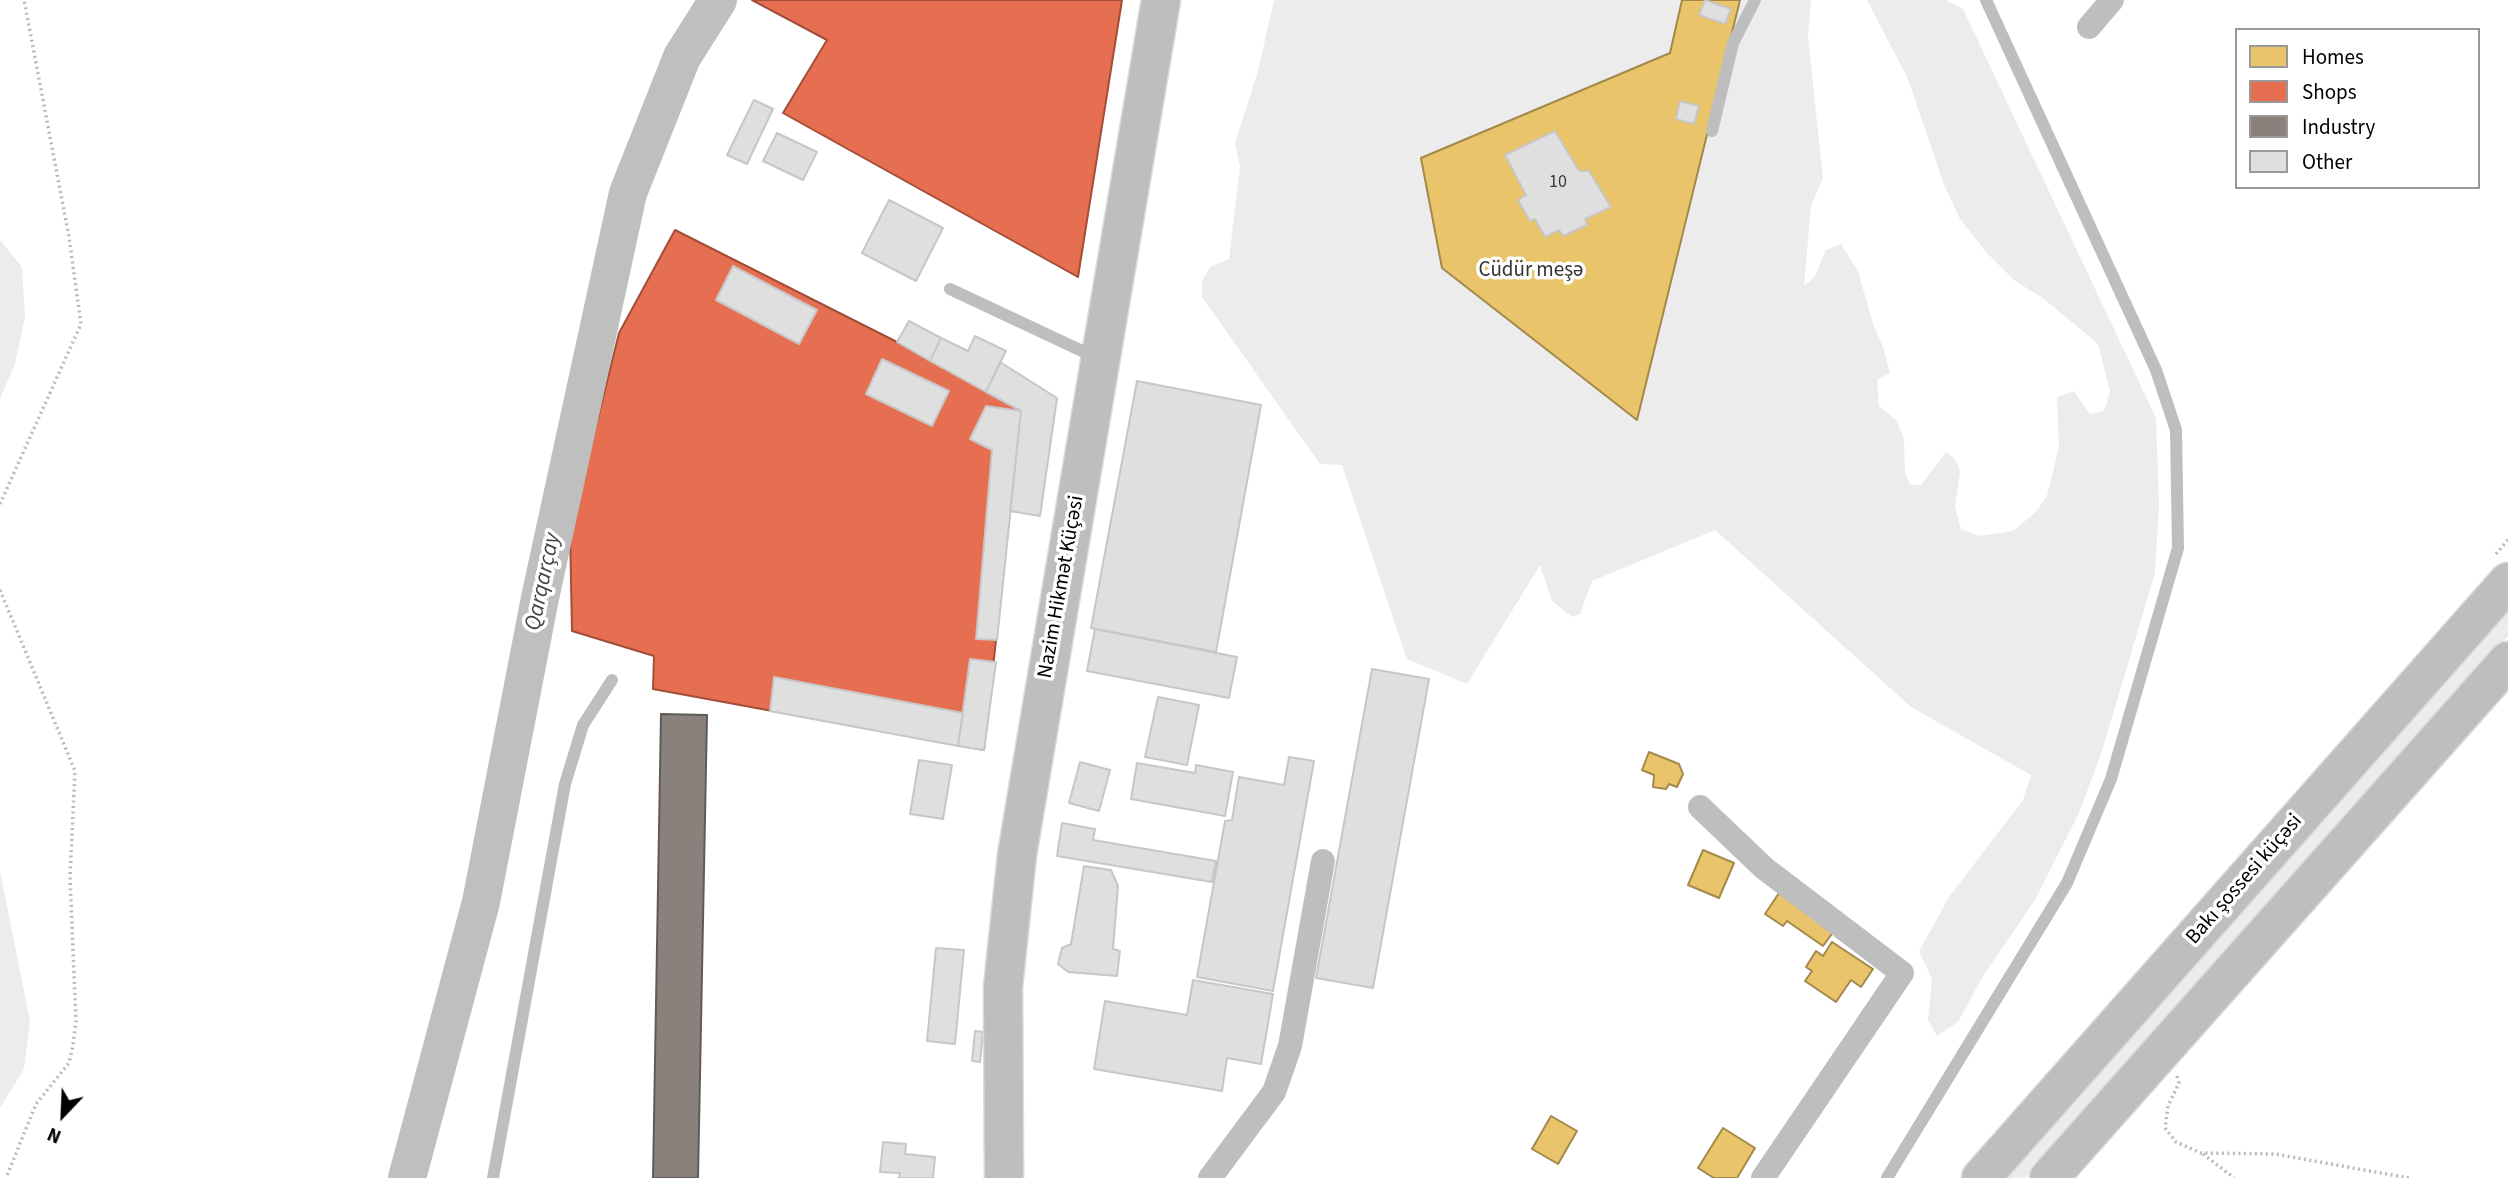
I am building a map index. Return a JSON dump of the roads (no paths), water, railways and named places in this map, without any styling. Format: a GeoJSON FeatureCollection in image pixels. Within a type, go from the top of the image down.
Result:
{"type":"FeatureCollection","features":[{"type":"Feature","properties":{"kind":"main road","name":"Nazim Hikmət Küçəsi"},"geometry":{"type":"LineString","coordinates":[[1004,1178],[1003,987],[1017,855],[1161,0]]}},
{"type":"Feature","properties":{"kind":"main road","name":"Bakı şossesi küçəsi"},"geometry":{"type":"LineString","coordinates":[[1981,1178],[2508,582]]}},
{"type":"Feature","properties":{"kind":"main road"},"geometry":{"type":"LineString","coordinates":[[2049,1178],[2508,661]]}},
{"type":"Feature","properties":{"kind":"street"},"geometry":{"type":"LineString","coordinates":[[2089,27],[2112,0]]}},
{"type":"Feature","properties":{"kind":"street"},"geometry":{"type":"LineString","coordinates":[[1700,807],[1764,868],[1902,972],[1763,1178]]}},
{"type":"Feature","properties":{"kind":"street"},"geometry":{"type":"LineString","coordinates":[[1210,1178],[1274,1092],[1290,1046],[1323,861]]}},
{"type":"Feature","properties":{"kind":"lane"},"geometry":{"type":"LineString","coordinates":[[1712,131],[1733,43],[1755,0]]}},
{"type":"Feature","properties":{"kind":"lane"},"geometry":{"type":"LineString","coordinates":[[1887,1178],[2067,883],[2111,779],[2178,548],[2176,430],[2157,370],[1986,0]]}},
{"type":"Feature","properties":{"kind":"lane"},"geometry":{"type":"LineString","coordinates":[[950,289],[1101,359]]}},
{"type":"Feature","properties":{"kind":"lane"},"geometry":{"type":"LineString","coordinates":[[493,1178],[565,784],[583,726],[612,680]]}},
{"type":"Feature","properties":{"kind":"waterway","name":"Qarqarçay"},"geometry":{"type":"LineString","coordinates":[[407,1178],[481,902],[540,598],[628,193],[682,57],[718,0]]}},
{"type":"Feature","properties":{"kind":"park label","name":"Cüdür meşə"},"geometry":{"type":"Point","coordinates":[1531,271]}}]}
